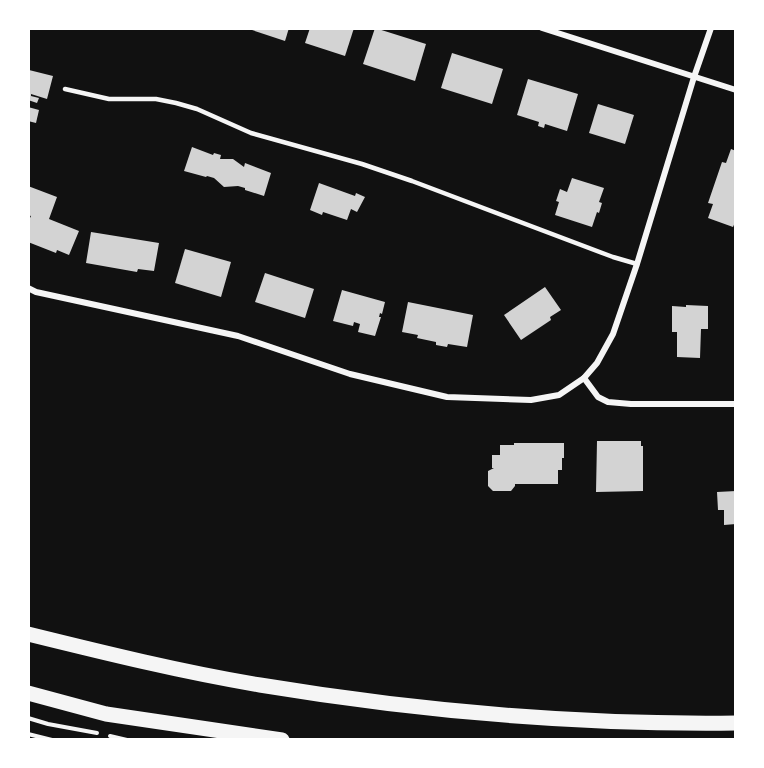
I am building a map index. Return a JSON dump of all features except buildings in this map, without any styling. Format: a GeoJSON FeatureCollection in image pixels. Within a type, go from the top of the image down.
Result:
{"type":"FeatureCollection","features":[{"type":"Feature","properties":{"kind":"main road"},"geometry":{"type":"LineString","coordinates":[[28,634],[118,656],[258,684],[385,704],[515,716],[630,723],[735,723]]}},
{"type":"Feature","properties":{"kind":"main road"},"geometry":{"type":"LineString","coordinates":[[28,693],[106,714],[282,740]]}},
{"type":"Feature","properties":{"kind":"street"},"geometry":{"type":"LineString","coordinates":[[542,28],[735,90]]}},
{"type":"Feature","properties":{"kind":"street"},"geometry":{"type":"LineString","coordinates":[[28,288],[36,292],[238,336],[350,374],[447,397],[531,400],[559,395],[584,378],[597,363],[613,334],[711,28]]}},
{"type":"Feature","properties":{"kind":"street"},"geometry":{"type":"LineString","coordinates":[[584,378],[598,397],[608,402],[735,404]]}},
{"type":"Feature","properties":{"kind":"lane"},"geometry":{"type":"LineString","coordinates":[[65,88],[109,99],[156,99],[186,106],[251,133],[412,181],[637,264]]}},
{"type":"Feature","properties":{"kind":"path"},"geometry":{"type":"LineString","coordinates":[[28,718],[127,740]]}},
{"type":"Feature","properties":{"kind":"path"},"geometry":{"type":"LineString","coordinates":[[28,734],[52,740]]}}]}
